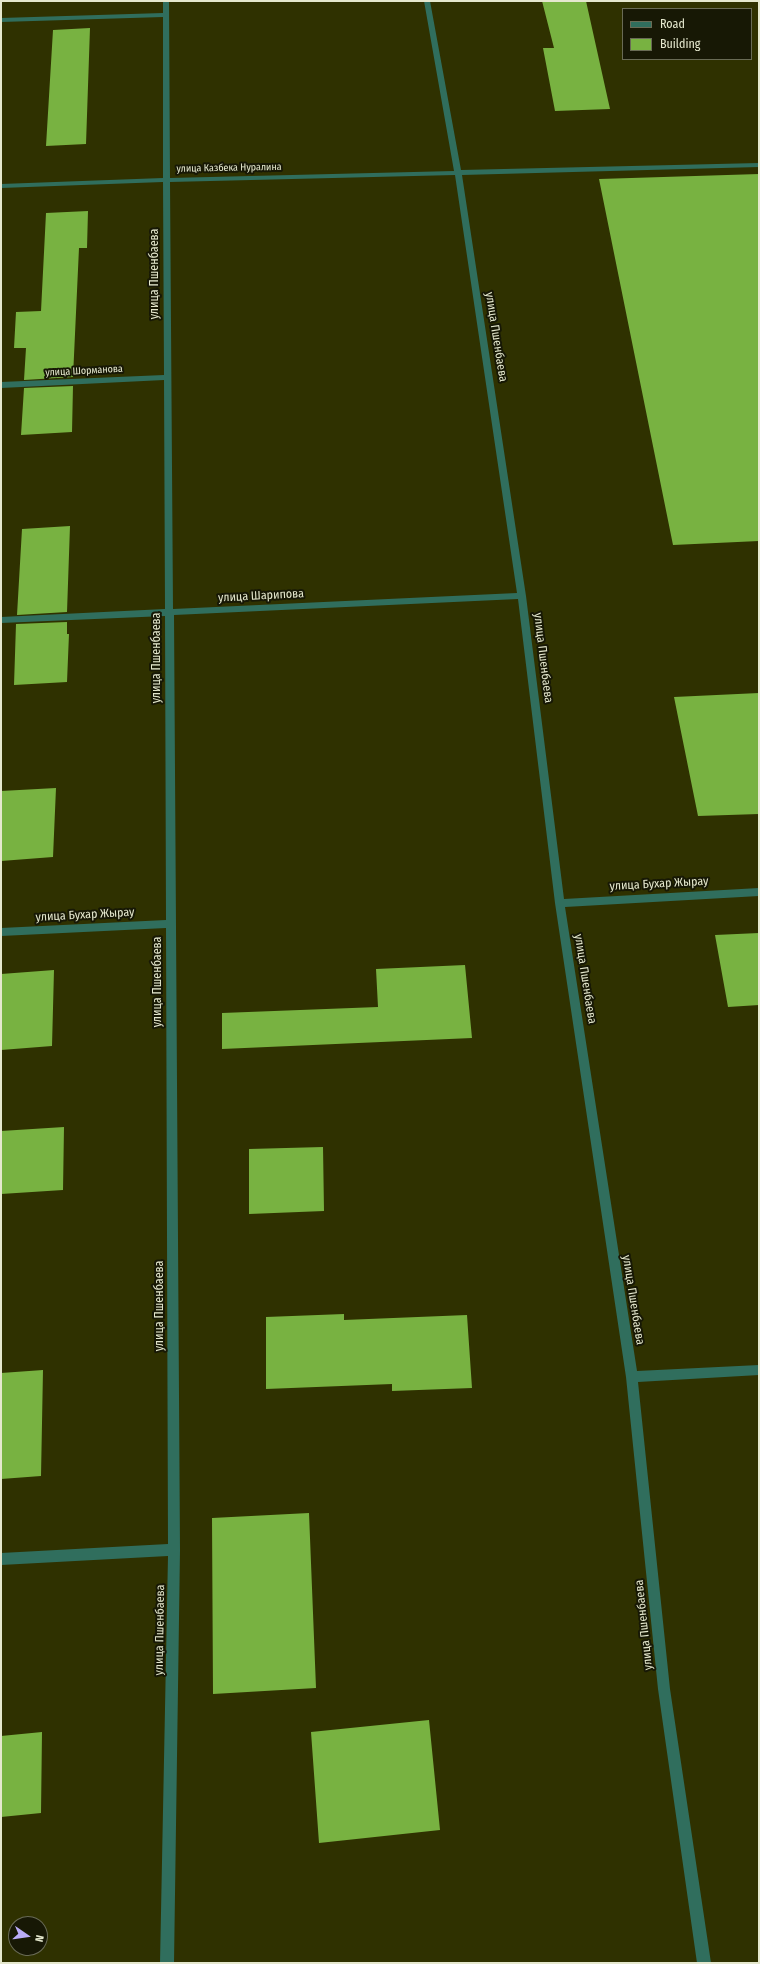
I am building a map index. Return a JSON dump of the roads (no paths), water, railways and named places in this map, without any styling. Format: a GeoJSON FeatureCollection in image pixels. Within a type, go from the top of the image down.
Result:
{"type":"FeatureCollection","features":[{"type":"Feature","properties":{"kind":"street","name":"улица Пшенбаева"},"geometry":{"type":"LineString","coordinates":[[166,1],[174,1550],[167,1963]]}},
{"type":"Feature","properties":{"kind":"street","name":"улица Пшенбаева"},"geometry":{"type":"LineString","coordinates":[[427,1],[458,173],[522,596],[560,902],[632,1377],[664,1689],[704,1963]]}},
{"type":"Feature","properties":{"kind":"street"},"geometry":{"type":"LineString","coordinates":[[1,20],[166,15]]}},
{"type":"Feature","properties":{"kind":"street","name":"улица Казбека Нуралина"},"geometry":{"type":"LineString","coordinates":[[1,186],[167,180],[759,165]]}},
{"type":"Feature","properties":{"kind":"street","name":"улица Шорманова"},"geometry":{"type":"LineString","coordinates":[[1,385],[168,377]]}},
{"type":"Feature","properties":{"kind":"street","name":"улица Шарипова"},"geometry":{"type":"LineString","coordinates":[[1,620],[522,596]]}},
{"type":"Feature","properties":{"kind":"street","name":"улица Бухар Жырау"},"geometry":{"type":"LineString","coordinates":[[560,902],[759,892]]}},
{"type":"Feature","properties":{"kind":"street","name":"улица Бухар Жырау"},"geometry":{"type":"LineString","coordinates":[[1,932],[171,924]]}},
{"type":"Feature","properties":{"kind":"street"},"geometry":{"type":"LineString","coordinates":[[632,1377],[759,1370]]}},
{"type":"Feature","properties":{"kind":"street"},"geometry":{"type":"LineString","coordinates":[[1,1559],[174,1550]]}}]}
